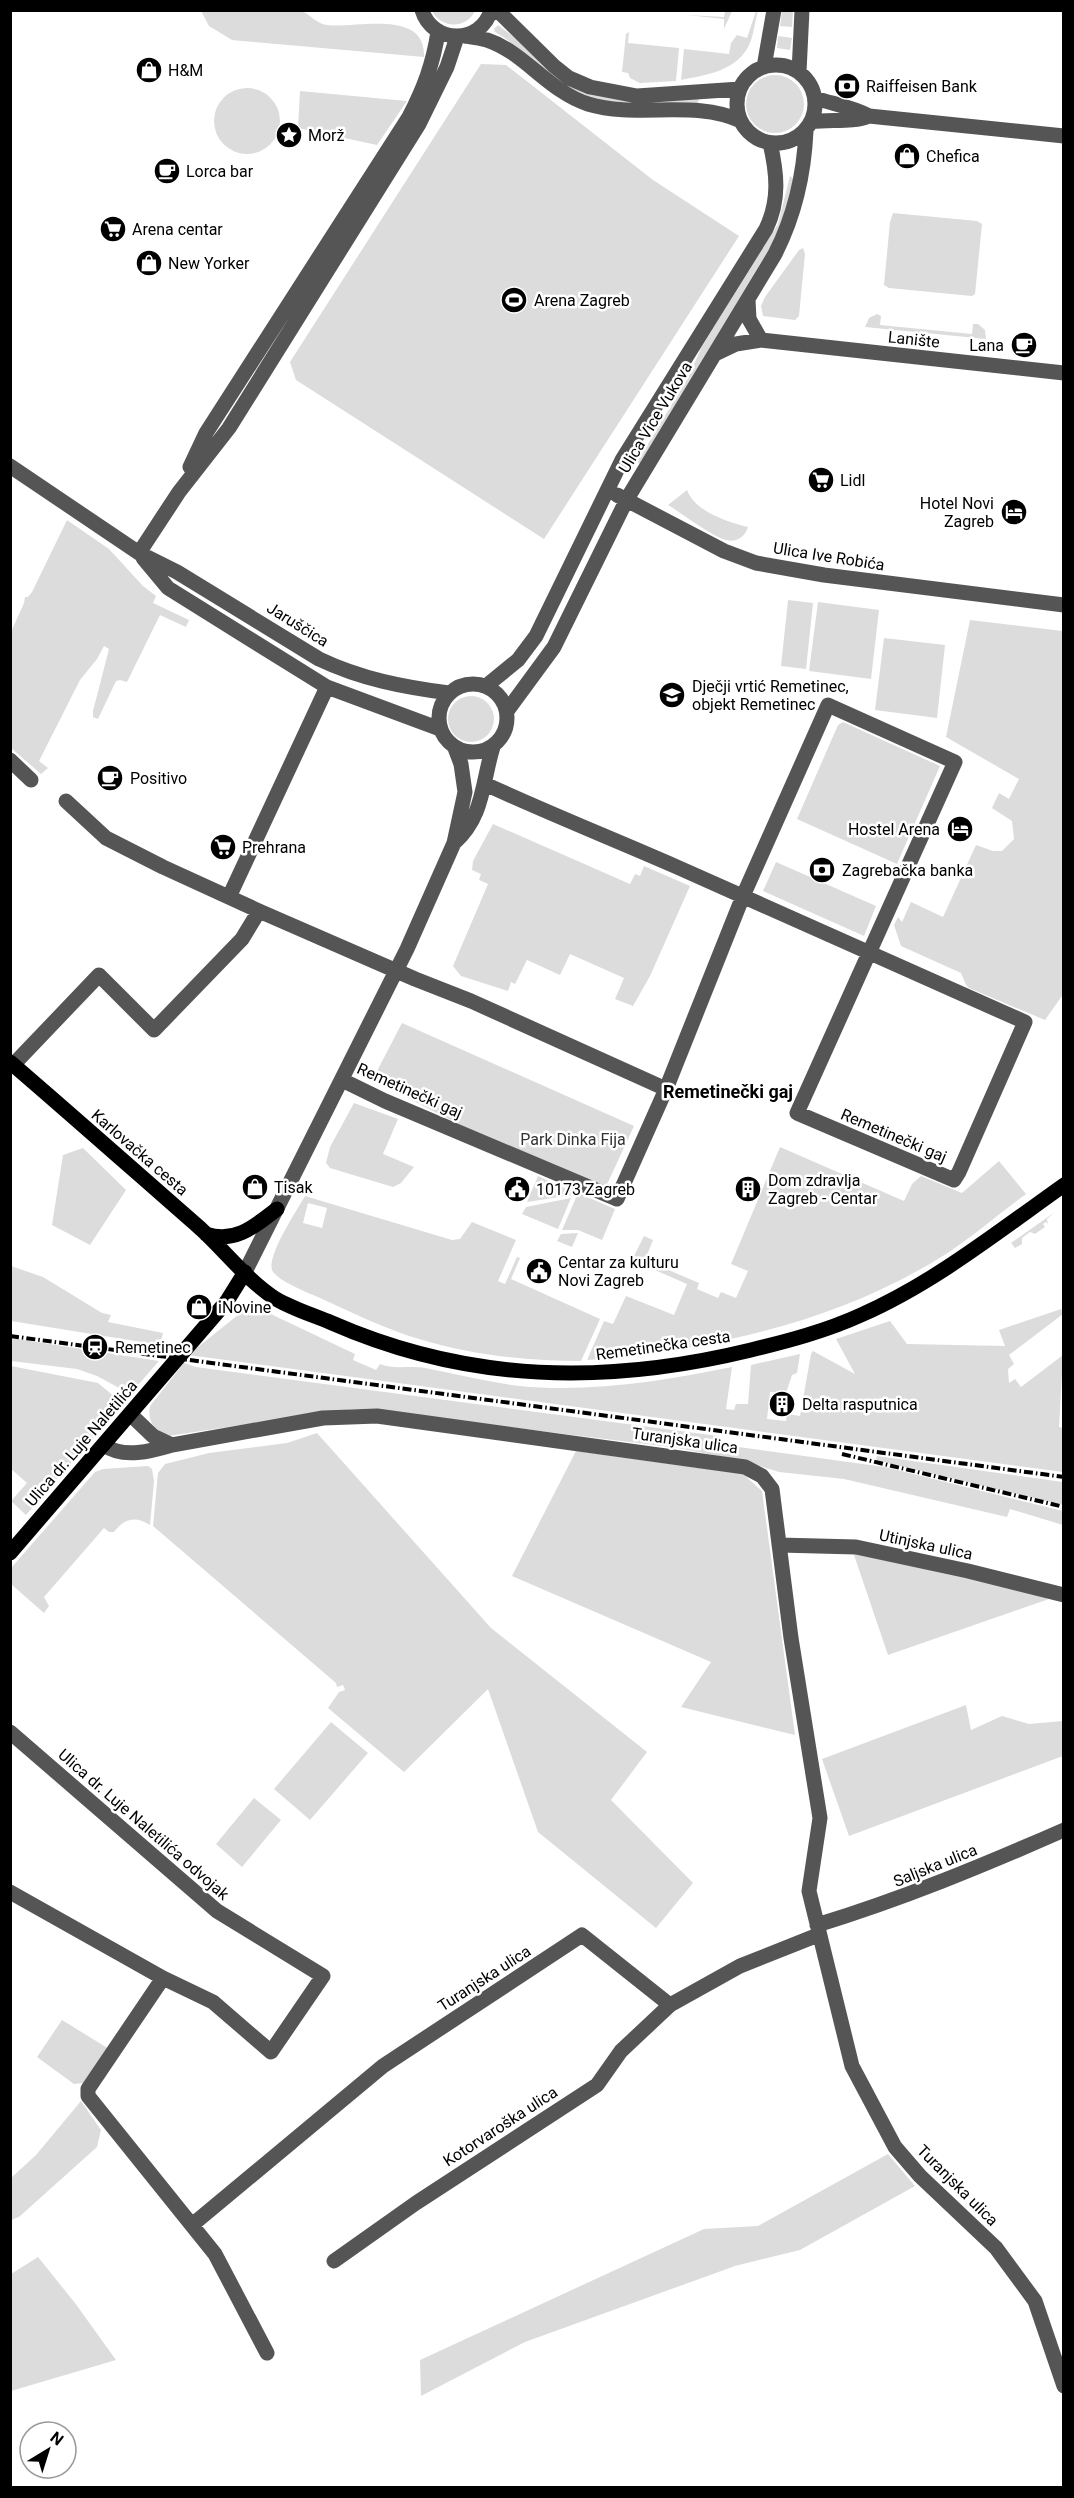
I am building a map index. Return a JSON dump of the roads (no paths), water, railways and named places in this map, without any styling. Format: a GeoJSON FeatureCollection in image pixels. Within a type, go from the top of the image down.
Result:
{"type":"FeatureCollection","features":[{"type":"Feature","properties":{"kind":"main road","name":"Karlovačka cesta"},"geometry":{"type":"LineString","coordinates":[[12,1063],[206,1234],[245,1272]]}},
{"type":"Feature","properties":{"kind":"main road","name":"Remetinečka cesta"},"geometry":{"type":"LineString","coordinates":[[245,1272],[265,1290],[286,1304],[354,1333],[424,1354],[490,1368],[533,1374],[583,1374],[646,1369],[730,1355],[778,1343],[861,1315],[931,1276],[1064,1185]]}},
{"type":"Feature","properties":{"kind":"main road"},"geometry":{"type":"LineString","coordinates":[[206,1234],[221,1238],[236,1236],[254,1227],[278,1209]]}},
{"type":"Feature","properties":{"kind":"main road","name":"Ulica dr. Luje Naletilića"},"geometry":{"type":"LineString","coordinates":[[10,1553],[231,1296],[245,1272]]}},
{"type":"Feature","properties":{"kind":"street"},"geometry":{"type":"LineString","coordinates":[[422,10],[430,25],[438,32],[487,40],[502,48],[559,90],[589,104],[626,111],[703,111],[723,114],[741,121]]}},
{"type":"Feature","properties":{"kind":"street"},"geometry":{"type":"LineString","coordinates":[[178,492],[229,428],[413,134],[461,37],[475,32],[484,25],[491,10]]}},
{"type":"Feature","properties":{"kind":"street"},"geometry":{"type":"LineString","coordinates":[[497,10],[554,66],[569,78],[590,87],[637,96],[740,89]]}},
{"type":"Feature","properties":{"kind":"street"},"geometry":{"type":"LineString","coordinates":[[764,67],[774,10]]}},
{"type":"Feature","properties":{"kind":"street"},"geometry":{"type":"LineString","coordinates":[[799,72],[802,10]]}},
{"type":"Feature","properties":{"kind":"street"},"geometry":{"type":"LineString","coordinates":[[140,553],[178,492],[207,432],[409,117],[426,86],[434,61],[438,32]]}},
{"type":"Feature","properties":{"kind":"street"},"geometry":{"type":"LineString","coordinates":[[808,127],[815,108],[815,98],[810,86],[799,72],[787,66],[775,65],[764,67],[747,78],[740,89],[737,108],[741,121],[753,135],[770,142],[783,142],[808,127],[839,118],[858,120],[869,116]]}},
{"type":"Feature","properties":{"kind":"street"},"geometry":{"type":"LineString","coordinates":[[815,98],[840,107],[854,108],[869,116],[1064,136]]}},
{"type":"Feature","properties":{"kind":"street","name":"Ulica Vice Vukova"},"geometry":{"type":"LineString","coordinates":[[507,711],[554,646],[627,499],[775,254],[793,216],[802,176],[808,127]]}},
{"type":"Feature","properties":{"kind":"street","name":"Ulica Vice Vukova"},"geometry":{"type":"LineString","coordinates":[[486,686],[522,656],[540,630],[606,489],[622,460],[771,219],[777,182],[770,142]]}},
{"type":"Feature","properties":{"kind":"street"},"geometry":{"type":"LineString","coordinates":[[748,300],[749,319],[761,340]]}},
{"type":"Feature","properties":{"kind":"street","name":"Lanište"},"geometry":{"type":"LineString","coordinates":[[716,354],[736,344],[761,340],[1064,373]]}},
{"type":"Feature","properties":{"kind":"street","name":"Jaruščica"},"geometry":{"type":"LineString","coordinates":[[10,466],[140,553],[177,572],[319,659],[376,682],[449,693]]}},
{"type":"Feature","properties":{"kind":"street","name":"Ulica Ive Robića"},"geometry":{"type":"LineString","coordinates":[[606,489],[724,551],[756,562],[824,575],[1064,605]]}},
{"type":"Feature","properties":{"kind":"street","name":"Jaruščica"},"geometry":{"type":"LineString","coordinates":[[140,553],[168,588],[327,687],[440,729]]}},
{"type":"Feature","properties":{"kind":"street"},"geometry":{"type":"LineString","coordinates":[[466,685],[486,686],[503,701],[507,711],[505,731],[493,747],[474,753],[455,748],[446,740],[440,729],[439,710],[449,693],[466,685]]}},
{"type":"Feature","properties":{"kind":"street"},"geometry":{"type":"LineString","coordinates":[[229,897],[327,687]]}},
{"type":"Feature","properties":{"kind":"street","name":"Remetinečki gaj"},"geometry":{"type":"LineString","coordinates":[[342,1080],[385,1101],[617,1199],[666,1089],[743,896],[828,705],[955,762],[870,953],[797,1113],[954,1180],[1025,1022],[870,953],[743,896],[485,784]]}},
{"type":"Feature","properties":{"kind":"street","name":"Remetinečki gaj"},"geometry":{"type":"LineString","coordinates":[[454,843],[471,824],[482,799],[493,747]]}},
{"type":"Feature","properties":{"kind":"street","name":"Remetinečki gaj"},"geometry":{"type":"LineString","coordinates":[[245,1272],[396,971],[454,843],[465,792],[461,764],[455,748]]}},
{"type":"Feature","properties":{"kind":"street"},"geometry":{"type":"LineString","coordinates":[[10,760],[31,780]]}},
{"type":"Feature","properties":{"kind":"street"},"geometry":{"type":"LineString","coordinates":[[66,801],[106,838],[259,911],[471,1001],[666,1089]]}},
{"type":"Feature","properties":{"kind":"street"},"geometry":{"type":"LineString","coordinates":[[12,1063],[99,975],[154,1030],[242,939],[259,911]]}},
{"type":"Feature","properties":{"kind":"street"},"geometry":{"type":"LineString","coordinates":[[130,1414],[153,1436],[172,1445]]}},
{"type":"Feature","properties":{"kind":"street","name":"Turanjska ulica"},"geometry":{"type":"LineString","coordinates":[[104,1445],[124,1453],[152,1450],[323,1418],[377,1416],[745,1467],[762,1476],[772,1489],[791,1638],[820,1818],[809,1891],[852,2066],[896,2147],[920,2176],[996,2248],[1035,2301],[1064,2386]]}},
{"type":"Feature","properties":{"kind":"street","name":"Utinjska ulica"},"geometry":{"type":"LineString","coordinates":[[779,1545],[856,1548],[968,1571],[1064,1595]]}},
{"type":"Feature","properties":{"kind":"street","name":"Ulica dr. Luje Naletilića odvojak"},"geometry":{"type":"LineString","coordinates":[[10,1732],[217,1911],[323,1976],[271,2052],[213,2002],[163,1978]]}},
{"type":"Feature","properties":{"kind":"street","name":"Saljska ulica"},"geometry":{"type":"LineString","coordinates":[[818,1930],[964,1874],[1064,1830]]}},
{"type":"Feature","properties":{"kind":"street"},"geometry":{"type":"LineString","coordinates":[[10,1892],[163,1978],[88,2089],[88,2096],[215,2254],[267,2353]]}},
{"type":"Feature","properties":{"kind":"street"},"geometry":{"type":"LineString","coordinates":[[670,2005],[740,1966],[818,1930]]}},
{"type":"Feature","properties":{"kind":"street","name":"Turanjska ulica"},"geometry":{"type":"LineString","coordinates":[[192,2225],[383,2066],[582,1935],[670,2005]]}},
{"type":"Feature","properties":{"kind":"street","name":"Kotorvaroška ulica"},"geometry":{"type":"LineString","coordinates":[[334,2261],[416,2203],[597,2085],[621,2051],[670,2005]]}},
{"type":"Feature","properties":{"kind":"railway"},"geometry":{"type":"LineString","coordinates":[[10,1336],[1064,1477]]}},
{"type":"Feature","properties":{"kind":"railway"},"geometry":{"type":"LineString","coordinates":[[842,1454],[1064,1507]]}},
{"type":"Feature","properties":{"kind":"place","name":"H&M"},"geometry":{"type":"Point","coordinates":[149,70]}},
{"type":"Feature","properties":{"kind":"place","name":"Raiffeisen Bank"},"geometry":{"type":"Point","coordinates":[847,86]}},
{"type":"Feature","properties":{"kind":"place","name":"Morž"},"geometry":{"type":"Point","coordinates":[289,135]}},
{"type":"Feature","properties":{"kind":"place","name":"Chefica"},"geometry":{"type":"Point","coordinates":[907,156]}},
{"type":"Feature","properties":{"kind":"place","name":"Lorca bar"},"geometry":{"type":"Point","coordinates":[167,171]}},
{"type":"Feature","properties":{"kind":"place","name":"Arena centar"},"geometry":{"type":"Point","coordinates":[113,229]}},
{"type":"Feature","properties":{"kind":"place","name":"New Yorker"},"geometry":{"type":"Point","coordinates":[149,263]}},
{"type":"Feature","properties":{"kind":"place","name":"Arena Zagreb"},"geometry":{"type":"Point","coordinates":[514,300]}},
{"type":"Feature","properties":{"kind":"place","name":"Lana"},"geometry":{"type":"Point","coordinates":[1024,345]}},
{"type":"Feature","properties":{"kind":"place","name":"Lidl"},"geometry":{"type":"Point","coordinates":[821,480]}},
{"type":"Feature","properties":{"kind":"place","name":"Hotel Novi Zagreb"},"geometry":{"type":"Point","coordinates":[1014,512]}},
{"type":"Feature","properties":{"kind":"place","name":"Dječji vrtić Remetinec, objekt Remetinec"},"geometry":{"type":"Point","coordinates":[672,695]}},
{"type":"Feature","properties":{"kind":"place","name":"Positivo"},"geometry":{"type":"Point","coordinates":[110,778]}},
{"type":"Feature","properties":{"kind":"place","name":"Hostel Arena"},"geometry":{"type":"Point","coordinates":[960,829]}},
{"type":"Feature","properties":{"kind":"place","name":"Prehrana"},"geometry":{"type":"Point","coordinates":[223,847]}},
{"type":"Feature","properties":{"kind":"place","name":"Zagrebačka banka"},"geometry":{"type":"Point","coordinates":[822,870]}},
{"type":"Feature","properties":{"kind":"place","name":"Tisak"},"geometry":{"type":"Point","coordinates":[255,1187]}},
{"type":"Feature","properties":{"kind":"place","name":"10173 Zagreb"},"geometry":{"type":"Point","coordinates":[517,1189]}},
{"type":"Feature","properties":{"kind":"place","name":"Dom zdravlja Zagreb - Centar"},"geometry":{"type":"Point","coordinates":[748,1189]}},
{"type":"Feature","properties":{"kind":"place","name":"Centar za kulturu Novi Zagreb"},"geometry":{"type":"Point","coordinates":[539,1271]}},
{"type":"Feature","properties":{"kind":"place","name":"iNovine"},"geometry":{"type":"Point","coordinates":[199,1307]}},
{"type":"Feature","properties":{"kind":"place","name":"Remetinec"},"geometry":{"type":"Point","coordinates":[95,1347]}},
{"type":"Feature","properties":{"kind":"place","name":"Delta rasputnica"},"geometry":{"type":"Point","coordinates":[782,1404]}},
{"type":"Feature","properties":{"kind":"district","name":"Remetinečki gaj"},"geometry":{"type":"Point","coordinates":[728,1092]}},
{"type":"Feature","properties":{"kind":"park label","name":"Park Dinka Fija"},"geometry":{"type":"Point","coordinates":[573,1139]}}]}
